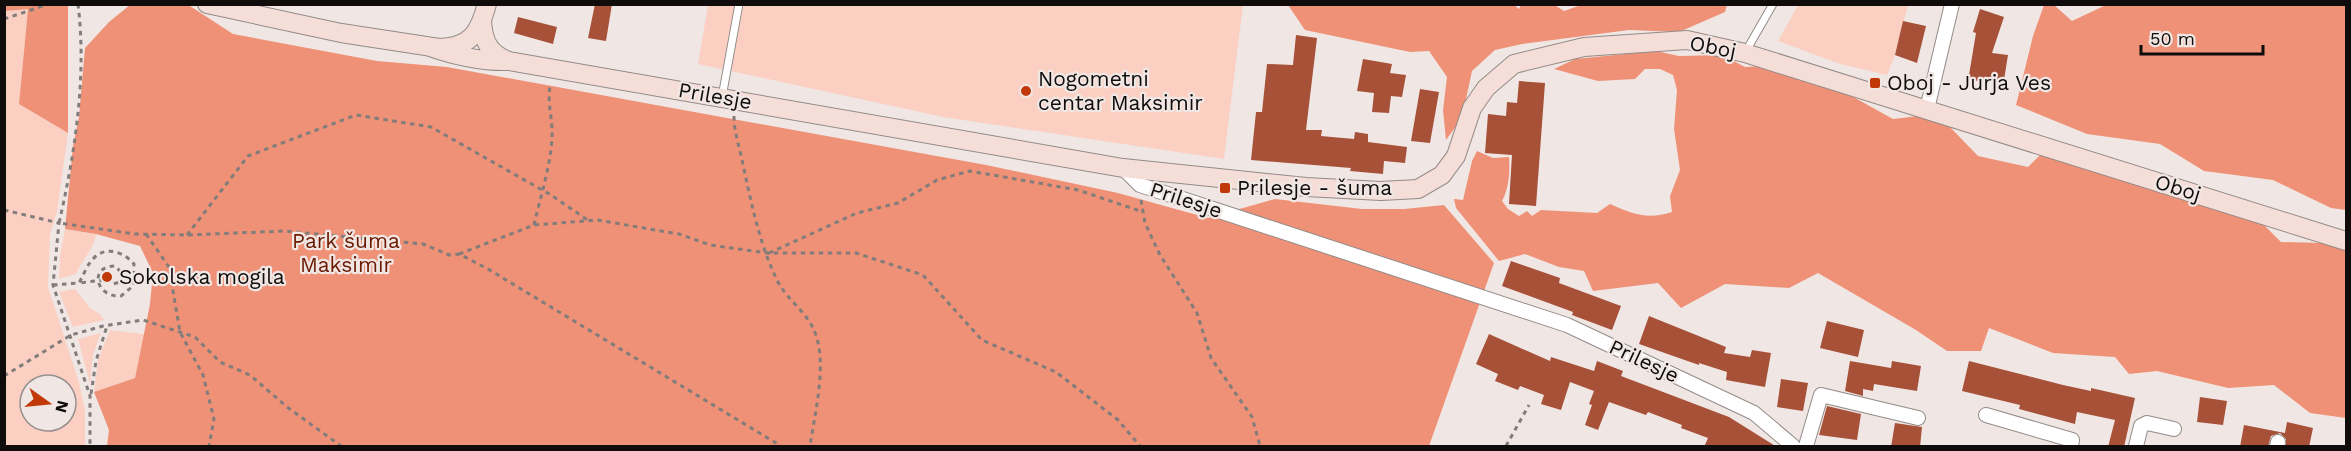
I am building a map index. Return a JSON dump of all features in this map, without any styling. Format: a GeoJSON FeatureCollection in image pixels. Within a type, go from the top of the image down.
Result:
{"type":"FeatureCollection","features":[{"type":"Feature","properties":{"kind":"street","name":"Prilesje"},"geometry":{"type":"LineString","coordinates":[[207,4],[306,26],[448,48],[462,45],[474,35],[485,12]]}},
{"type":"Feature","properties":{"kind":"street"},"geometry":{"type":"LineString","coordinates":[[1927,109],[1952,4]]}},
{"type":"Feature","properties":{"kind":"street","name":"Prilesje"},"geometry":{"type":"LineString","coordinates":[[485,12],[483,35],[487,46],[497,56],[509,61]]}},
{"type":"Feature","properties":{"kind":"street","name":"Oboj"},"geometry":{"type":"LineString","coordinates":[[1123,168],[1337,190],[1418,189],[1450,166],[1456,156],[1472,108],[1486,87],[1514,64],[1584,47],[1687,40],[1745,53],[2346,241]]}},
{"type":"Feature","properties":{"kind":"street","name":"Prilesje"},"geometry":{"type":"LineString","coordinates":[[430,47],[484,61],[509,61],[1123,168],[1140,185],[1567,326],[1754,413],[1793,447]]}},
{"type":"Feature","properties":{"kind":"street"},"geometry":{"type":"LineString","coordinates":[[1806,447],[1821,395],[1918,418]]}},
{"type":"Feature","properties":{"kind":"street"},"geometry":{"type":"LineString","coordinates":[[1986,415],[2072,440],[2071,447]]}},
{"type":"Feature","properties":{"kind":"street"},"geometry":{"type":"LineString","coordinates":[[2136,447],[2141,426],[2147,423],[2174,429]]}},
{"type":"Feature","properties":{"kind":"lane"},"geometry":{"type":"LineString","coordinates":[[722,97],[739,4]]}},
{"type":"Feature","properties":{"kind":"lane"},"geometry":{"type":"LineString","coordinates":[[1745,53],[1773,4]]}},
{"type":"Feature","properties":{"kind":"path"},"geometry":{"type":"LineString","coordinates":[[4,19],[49,4]]}},
{"type":"Feature","properties":{"kind":"path"},"geometry":{"type":"LineString","coordinates":[[78,4],[81,26],[79,93],[71,170],[59,223],[53,285],[90,396]]}},
{"type":"Feature","properties":{"kind":"path"},"geometry":{"type":"LineString","coordinates":[[534,225],[553,139],[548,96],[551,79]]}},
{"type":"Feature","properties":{"kind":"path"},"geometry":{"type":"LineString","coordinates":[[735,111],[734,129],[751,209],[767,254],[779,283],[814,329],[822,367],[810,447]]}},
{"type":"Feature","properties":{"kind":"path"},"geometry":{"type":"LineString","coordinates":[[187,235],[248,156],[356,115],[431,127],[542,190],[589,221]]}},
{"type":"Feature","properties":{"kind":"path"},"geometry":{"type":"LineString","coordinates":[[767,254],[857,213],[898,203],[937,180],[970,171],[1078,190],[1143,212]]}},
{"type":"Feature","properties":{"kind":"path"},"geometry":{"type":"LineString","coordinates":[[1140,194],[1145,223],[1160,255],[1197,313],[1211,358],[1252,417],[1260,447]]}},
{"type":"Feature","properties":{"kind":"path"},"geometry":{"type":"LineString","coordinates":[[4,210],[59,223],[146,234],[187,235],[285,231],[423,244],[449,255],[459,254],[534,225],[597,220],[679,234],[710,245],[767,254],[856,253],[923,275],[982,340],[1056,372],[1118,420],[1140,447]]}},
{"type":"Feature","properties":{"kind":"path"},"geometry":{"type":"LineString","coordinates":[[146,234],[169,267],[180,332],[203,375],[214,419],[209,447]]}},
{"type":"Feature","properties":{"kind":"path"},"geometry":{"type":"LineString","coordinates":[[53,285],[79,283],[98,281],[111,279],[113,284],[117,284],[123,279],[123,274],[120,269],[108,266],[99,274],[98,281],[105,292],[121,296],[133,286],[134,264],[128,257],[118,252],[107,251],[90,261],[79,283]]}},
{"type":"Feature","properties":{"kind":"path"},"geometry":{"type":"LineString","coordinates":[[459,254],[781,447]]}},
{"type":"Feature","properties":{"kind":"path"},"geometry":{"type":"LineString","coordinates":[[4,376],[71,335],[143,320],[195,337],[220,362],[250,375],[287,407],[341,447]]}},
{"type":"Feature","properties":{"kind":"path"},"geometry":{"type":"LineString","coordinates":[[90,447],[90,396],[96,361],[107,326]]}},
{"type":"Feature","properties":{"kind":"path"},"geometry":{"type":"LineString","coordinates":[[1506,447],[1528,405]]}},
{"type":"Feature","properties":{"kind":"shaded area","name":"Nogometni centar Maksimir"},"geometry":{"type":"Polygon","coordinates":[[[708,5],[1243,5],[1224,159],[943,117],[698,64],[708,5]]]}},
{"type":"Feature","properties":{"kind":"shaded area"},"geometry":{"type":"Polygon","coordinates":[[[1798,5],[1908,5],[1895,55],[1887,75],[1840,64],[1778,41],[1798,5]]]}},
{"type":"Feature","properties":{"kind":"shaded area"},"geometry":{"type":"Polygon","coordinates":[[[28,8],[19,104],[68,133],[57,212],[50,234],[48,287],[76,373],[18,373],[18,433],[78,433],[78,379],[85,410],[85,446],[5,446],[4,11],[28,8]]]}},
{"type":"Feature","properties":{"kind":"shaded area"},"geometry":{"type":"Polygon","coordinates":[[[65,229],[96,234],[93,245],[76,274],[59,279],[60,255],[65,229]]]}},
{"type":"Feature","properties":{"kind":"shaded area"},"geometry":{"type":"Polygon","coordinates":[[[75,289],[90,308],[100,314],[104,320],[73,327],[59,292],[75,289]]]}},
{"type":"Feature","properties":{"kind":"shaded area"},"geometry":{"type":"Polygon","coordinates":[[[110,330],[144,334],[135,378],[94,392],[98,360],[110,330]]]}},
{"type":"Feature","properties":{"kind":"shaded area"},"geometry":{"type":"Polygon","coordinates":[[[101,333],[93,355],[90,384],[78,339],[101,333]]]}},
{"type":"Feature","properties":{"kind":"green space","name":"Park šuma Maksimir"},"geometry":{"type":"Polygon","coordinates":[[[187,4],[233,34],[377,61],[447,67],[986,165],[1118,193],[1208,218],[1275,199],[1362,209],[1404,209],[1444,205],[1494,263],[1429,446],[107,446],[109,430],[94,392],[135,378],[150,304],[153,273],[140,246],[96,234],[65,229],[85,48],[109,22],[130,5],[187,4]]]}},
{"type":"Feature","properties":{"kind":"green space"},"geometry":{"type":"Polygon","coordinates":[[[1513,4],[1519,9],[1521,5],[1553,4],[1564,11],[1584,4],[1727,5],[1725,12],[1679,32],[1629,30],[1522,44],[1495,50],[1472,71],[1462,118],[1446,140],[1443,110],[1447,77],[1429,51],[1410,52],[1305,30],[1288,5],[1513,4]]]}},
{"type":"Feature","properties":{"kind":"green space"},"geometry":{"type":"Polygon","coordinates":[[[4,5],[68,5],[68,133],[19,104],[28,9],[5,11],[4,5]]]}},
{"type":"Feature","properties":{"kind":"green space"},"geometry":{"type":"Polygon","coordinates":[[[2044,5],[2054,5],[2072,21],[2106,5],[2346,5],[2346,210],[2331,208],[2273,180],[2204,171],[2160,144],[2087,134],[2016,105],[2033,36],[2044,5]]]}},
{"type":"Feature","properties":{"kind":"green space"},"geometry":{"type":"Polygon","coordinates":[[[1656,51],[1679,56],[1722,55],[1745,67],[1765,66],[1802,81],[1819,78],[1893,119],[1919,116],[1948,125],[1978,156],[2028,167],[2044,151],[2252,213],[2281,242],[2324,243],[2346,250],[2346,418],[2310,413],[2274,385],[2228,388],[2157,371],[2129,374],[2115,357],[2053,353],[1989,328],[1981,351],[1947,351],[1916,330],[1818,273],[1789,288],[1725,284],[1681,308],[1658,283],[1593,291],[1584,271],[1559,267],[1525,254],[1499,261],[1456,208],[1454,199],[1463,200],[1472,161],[1477,151],[1493,158],[1509,157],[1508,180],[1502,201],[1508,209],[1519,216],[1527,211],[1532,216],[1541,210],[1597,213],[1610,204],[1647,216],[1672,212],[1670,196],[1680,170],[1674,129],[1677,90],[1673,75],[1660,69],[1645,69],[1635,79],[1598,81],[1554,69],[1575,59],[1656,51]]]}},
{"type":"Feature","properties":{"kind":"building"},"geometry":{"type":"Polygon","coordinates":[[[595,4],[612,4],[606,41],[588,38],[595,4]]]}},
{"type":"Feature","properties":{"kind":"building"},"geometry":{"type":"Polygon","coordinates":[[[1980,9],[2004,17],[1992,53],[2008,55],[2004,80],[1968,81],[1976,33],[1973,32],[1980,9]]]}},
{"type":"Feature","properties":{"kind":"building"},"geometry":{"type":"Polygon","coordinates":[[[518,17],[557,27],[553,44],[514,33],[518,17]]]}},
{"type":"Feature","properties":{"kind":"building"},"geometry":{"type":"Polygon","coordinates":[[[1903,21],[1926,26],[1917,63],[1895,55],[1903,21]]]}},
{"type":"Feature","properties":{"kind":"building"},"geometry":{"type":"Polygon","coordinates":[[[1296,35],[1317,38],[1306,130],[1322,130],[1321,136],[1354,139],[1355,132],[1368,134],[1368,142],[1407,147],[1405,163],[1384,161],[1383,174],[1350,171],[1351,168],[1251,160],[1256,112],[1262,112],[1267,64],[1293,65],[1296,35]]]}},
{"type":"Feature","properties":{"kind":"building"},"geometry":{"type":"Polygon","coordinates":[[[1363,59],[1392,64],[1390,73],[1406,75],[1402,97],[1391,96],[1389,113],[1372,112],[1374,93],[1357,91],[1363,59]]]}},
{"type":"Feature","properties":{"kind":"building"},"geometry":{"type":"Polygon","coordinates":[[[1519,81],[1545,83],[1536,206],[1509,204],[1512,155],[1485,153],[1488,114],[1506,116],[1507,102],[1517,103],[1519,81]]]}},
{"type":"Feature","properties":{"kind":"building"},"geometry":{"type":"Polygon","coordinates":[[[1420,89],[1439,92],[1430,143],[1411,141],[1420,89]]]}},
{"type":"Feature","properties":{"kind":"building"},"geometry":{"type":"Polygon","coordinates":[[[1511,261],[1560,278],[1559,283],[1621,306],[1612,330],[1572,315],[1573,312],[1502,286],[1511,261]]]}},
{"type":"Feature","properties":{"kind":"building"},"geometry":{"type":"Polygon","coordinates":[[[1649,316],[1726,347],[1724,353],[1750,357],[1752,350],[1771,353],[1765,387],[1726,380],[1727,372],[1699,363],[1699,365],[1639,344],[1649,316]]]}},
{"type":"Feature","properties":{"kind":"building"},"geometry":{"type":"Polygon","coordinates":[[[1827,321],[1864,330],[1858,357],[1820,348],[1827,321]]]}},
{"type":"Feature","properties":{"kind":"building"},"geometry":{"type":"Polygon","coordinates":[[[1489,334],[1550,361],[1551,357],[1594,371],[1597,361],[1623,371],[1621,376],[1729,417],[1777,447],[1704,447],[1708,438],[1681,428],[1682,425],[1648,412],[1646,415],[1609,402],[1598,430],[1585,425],[1594,391],[1570,382],[1561,410],[1541,404],[1544,395],[1520,386],[1518,390],[1495,381],[1498,374],[1476,364],[1489,334]]]}},
{"type":"Feature","properties":{"kind":"building"},"geometry":{"type":"Polygon","coordinates":[[[1850,361],[1891,368],[1892,361],[1921,366],[1917,391],[1874,384],[1873,391],[1863,389],[1863,396],[1845,391],[1850,361]]]}},
{"type":"Feature","properties":{"kind":"building"},"geometry":{"type":"Polygon","coordinates":[[[1969,361],[2063,385],[2091,391],[2091,388],[2135,398],[2124,447],[2108,447],[2115,420],[2077,412],[2075,424],[2019,409],[2020,405],[1962,391],[1969,361]]]}},
{"type":"Feature","properties":{"kind":"building"},"geometry":{"type":"Polygon","coordinates":[[[1781,379],[1808,383],[1803,411],[1777,407],[1781,379]]]}},
{"type":"Feature","properties":{"kind":"building"},"geometry":{"type":"Polygon","coordinates":[[[2200,397],[2227,401],[2223,425],[2197,422],[2200,397]]]}},
{"type":"Feature","properties":{"kind":"building"},"geometry":{"type":"Polygon","coordinates":[[[1827,406],[1861,414],[1857,440],[1819,435],[1827,406]]]}},
{"type":"Feature","properties":{"kind":"building"},"geometry":{"type":"Polygon","coordinates":[[[2287,422],[2313,428],[2309,447],[2286,447],[2286,439],[2280,433],[2271,436],[2268,447],[2240,447],[2244,425],[2285,433],[2287,422]]]}},
{"type":"Feature","properties":{"kind":"building"},"geometry":{"type":"Polygon","coordinates":[[[1895,423],[1922,427],[1920,447],[1891,447],[1895,423]]]}},
{"type":"Feature","properties":{"kind":"place","name":"Oboj - Jurja Ves"},"geometry":{"type":"Point","coordinates":[1875,83]}},
{"type":"Feature","properties":{"kind":"place","name":"Nogometni centar Maksimir"},"geometry":{"type":"Point","coordinates":[1026,91]}},
{"type":"Feature","properties":{"kind":"place","name":"Prilesje - šuma"},"geometry":{"type":"Point","coordinates":[1225,188]}},
{"type":"Feature","properties":{"kind":"place","name":"Sokolska mogila"},"geometry":{"type":"Point","coordinates":[107,277]}}]}
